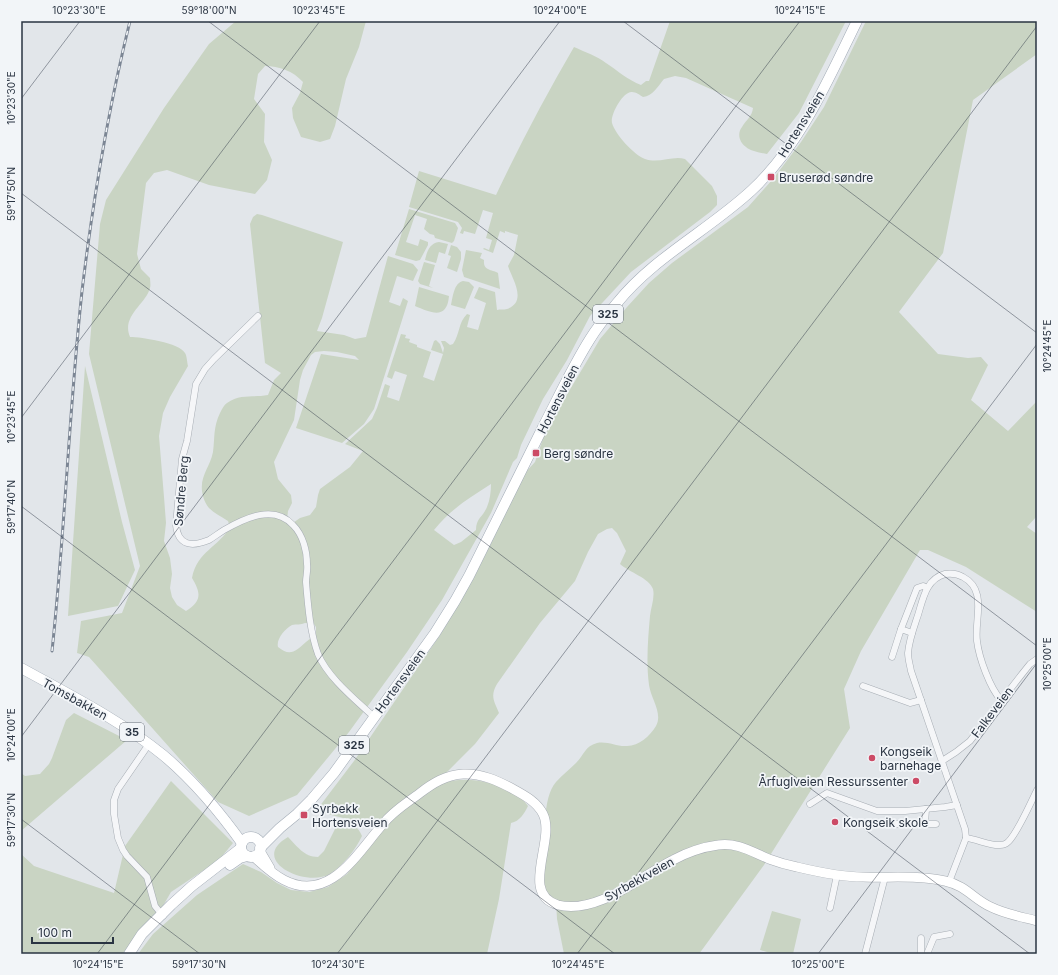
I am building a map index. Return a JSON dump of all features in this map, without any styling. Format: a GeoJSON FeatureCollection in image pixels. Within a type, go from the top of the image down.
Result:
{"type":"FeatureCollection","features":[{"type":"Feature","properties":{"kind":"main road","name":"Hortensveien"},"geometry":{"type":"LineString","coordinates":[[132,950],[162,915],[192,886],[280,828],[297,814],[325,783],[435,633],[455,601],[567,380],[590,338],[618,302],[640,279],[662,259],[740,201],[763,179],[778,161],[812,111],[857,21]]}},
{"type":"Feature","properties":{"kind":"main road","name":"Tomsbakken"},"geometry":{"type":"LineString","coordinates":[[21,668],[111,719],[149,744],[186,776],[251,847]]}},
{"type":"Feature","properties":{"kind":"main road","name":"Syrbekkveien"},"geometry":{"type":"LineString","coordinates":[[251,847],[273,872],[286,882],[301,886],[316,885],[331,879],[346,868],[385,821],[396,811],[437,781],[466,773],[485,776],[499,781],[525,796],[541,811],[546,821],[546,831],[540,871],[540,888],[543,895],[548,900],[561,906],[577,906],[605,899],[622,891],[673,860],[693,851],[721,844],[738,845],[778,862],[838,875],[858,877],[925,878],[949,882],[964,888],[990,907],[1037,921]]}},
{"type":"Feature","properties":{"kind":"street","name":"Søndre Berg"},"geometry":{"type":"LineString","coordinates":[[258,316],[214,359],[205,369],[196,384],[187,441],[182,459],[176,525],[177,533],[180,539],[191,544],[198,544],[253,516],[266,513],[285,517],[292,523],[298,530],[306,551],[308,564],[306,580],[310,618],[314,641],[319,656],[332,676],[374,717]]}},
{"type":"Feature","properties":{"kind":"street"},"geometry":{"type":"LineString","coordinates":[[949,882],[966,838],[965,828],[911,671],[908,657],[909,643],[927,588],[934,579],[949,573],[957,574],[964,577],[972,584],[978,596],[976,642],[978,650],[991,687],[1001,700]]}},
{"type":"Feature","properties":{"kind":"street"},"geometry":{"type":"LineString","coordinates":[[892,657],[917,588],[923,586],[927,588]]}},
{"type":"Feature","properties":{"kind":"street"},"geometry":{"type":"LineString","coordinates":[[901,629],[912,633]]}},
{"type":"Feature","properties":{"kind":"street","name":"Falkeveien"},"geometry":{"type":"LineString","coordinates":[[942,761],[970,741],[1030,664],[1037,659]]}},
{"type":"Feature","properties":{"kind":"street"},"geometry":{"type":"LineString","coordinates":[[863,686],[910,703],[921,700]]}},
{"type":"Feature","properties":{"kind":"street"},"geometry":{"type":"LineString","coordinates":[[149,744],[118,789],[114,800],[114,814],[118,838],[123,850],[147,877],[155,906],[162,915]]}},
{"type":"Feature","properties":{"kind":"street"},"geometry":{"type":"LineString","coordinates":[[966,838],[995,845],[1006,844],[1017,828],[1037,790]]}},
{"type":"Feature","properties":{"kind":"street"},"geometry":{"type":"LineString","coordinates":[[810,804],[827,792],[877,811],[926,809],[957,805]]}},
{"type":"Feature","properties":{"kind":"street"},"geometry":{"type":"LineString","coordinates":[[924,824],[926,809]]}},
{"type":"Feature","properties":{"kind":"street"},"geometry":{"type":"LineString","coordinates":[[894,824],[936,824]]}},
{"type":"Feature","properties":{"kind":"street"},"geometry":{"type":"LineString","coordinates":[[830,908],[838,875]]}},
{"type":"Feature","properties":{"kind":"street"},"geometry":{"type":"LineString","coordinates":[[864,954],[885,877]]}},
{"type":"Feature","properties":{"kind":"street"},"geometry":{"type":"LineString","coordinates":[[927,954],[934,936],[950,934]]}},
{"type":"Feature","properties":{"kind":"street"},"geometry":{"type":"LineString","coordinates":[[921,938],[921,954]]}},
{"type":"Feature","properties":{"kind":"green space"},"geometry":{"type":"Polygon","coordinates":[[[236,21],[366,21],[359,47],[346,79],[335,126],[330,139],[320,142],[301,137],[293,118],[292,108],[300,93],[303,82],[286,70],[265,66],[258,74],[254,99],[265,114],[264,142],[272,160],[267,180],[255,194],[209,185],[167,170],[154,173],[146,183],[137,254],[141,269],[150,278],[150,287],[148,294],[131,316],[128,330],[130,337],[151,339],[176,346],[182,349],[187,357],[188,366],[170,397],[163,413],[159,436],[166,523],[164,541],[170,558],[172,574],[170,588],[172,597],[177,605],[186,611],[195,604],[198,596],[197,588],[192,578],[198,561],[220,540],[230,527],[228,521],[212,511],[207,505],[202,489],[203,478],[212,458],[215,428],[218,418],[224,406],[232,400],[242,397],[268,395],[274,380],[281,373],[265,363],[250,224],[253,217],[257,214],[262,215],[343,242],[317,331],[344,335],[355,339],[366,337],[388,256],[413,264],[418,270],[413,281],[397,276],[389,302],[400,306],[403,298],[408,301],[374,409],[364,424],[342,443],[296,428],[321,354],[359,360],[355,356],[337,352],[315,352],[311,355],[303,370],[294,420],[274,462],[278,479],[291,495],[292,503],[288,511],[287,520],[290,525],[300,518],[310,515],[316,507],[320,489],[350,467],[363,451],[345,444],[372,419],[385,384],[390,386],[387,397],[399,401],[407,375],[395,371],[392,379],[387,377],[401,334],[406,335],[405,338],[410,339],[409,342],[417,345],[417,347],[431,352],[423,377],[434,381],[443,354],[431,350],[434,341],[436,340],[440,344],[443,353],[444,348],[441,341],[445,341],[450,345],[453,344],[462,321],[467,314],[470,315],[467,327],[478,330],[486,303],[474,298],[479,287],[495,292],[497,310],[507,309],[517,301],[517,289],[508,266],[514,255],[518,235],[500,231],[493,253],[483,249],[489,250],[492,240],[486,238],[493,213],[483,210],[475,234],[464,231],[463,234],[460,233],[462,228],[458,222],[409,207],[419,171],[496,195],[553,83],[574,47],[599,58],[627,78],[641,85],[646,81],[649,81],[670,21],[846,21],[799,113],[767,154],[756,152],[748,148],[742,143],[740,137],[740,129],[750,116],[753,108],[686,78],[675,76],[664,79],[650,95],[643,97],[632,92],[628,93],[621,99],[615,109],[612,123],[617,133],[626,144],[645,159],[655,161],[676,158],[685,159],[712,186],[717,196],[717,205],[710,212],[631,272],[590,316],[567,360],[543,399],[491,513],[442,600],[407,652],[349,732],[297,795],[249,816],[218,802],[89,657],[77,653],[81,621],[122,613],[140,566],[89,354],[100,224],[106,200],[164,108],[209,44],[236,21]],[[491,484],[454,510],[434,530],[454,545],[461,542],[476,530],[478,520],[488,504],[491,484]],[[305,623],[292,625],[287,629],[278,641],[278,647],[286,652],[293,652],[310,639],[316,633],[316,627],[314,624],[305,623]]]}},
{"type":"Feature","properties":{"kind":"green space"},"geometry":{"type":"Polygon","coordinates":[[[866,21],[1037,21],[1037,54],[973,100],[943,253],[899,312],[938,354],[968,358],[981,357],[988,365],[971,400],[1008,431],[1037,401],[1037,516],[1027,527],[1037,534],[1037,612],[966,567],[928,550],[920,550],[861,651],[844,689],[850,728],[764,865],[699,954],[564,954],[557,919],[556,901],[551,898],[545,889],[543,877],[545,819],[548,798],[556,782],[579,760],[590,746],[597,743],[609,743],[631,746],[644,740],[651,733],[658,721],[657,711],[649,685],[648,668],[650,616],[653,589],[651,585],[643,578],[620,564],[626,551],[617,533],[612,528],[607,529],[598,534],[575,581],[540,623],[497,684],[493,695],[494,702],[499,713],[475,744],[444,775],[444,783],[465,780],[489,783],[501,787],[521,798],[528,806],[519,819],[511,823],[499,899],[487,954],[138,954],[153,934],[197,895],[243,864],[261,872],[277,883],[291,890],[309,892],[328,887],[347,874],[373,842],[376,832],[370,825],[316,811],[354,761],[440,635],[471,581],[524,474],[535,462],[546,430],[600,339],[649,283],[672,263],[748,207],[773,179],[801,142],[824,107],[866,21]]]}},
{"type":"Feature","properties":{"kind":"green space"},"geometry":{"type":"Polygon","coordinates":[[[409,209],[455,223],[458,228],[454,241],[452,243],[435,238],[434,235],[430,234],[424,229],[427,219],[415,215],[406,242],[418,246],[420,239],[428,242],[428,245],[420,260],[416,261],[395,255],[409,209]]]}},
{"type":"Feature","properties":{"kind":"green space"},"geometry":{"type":"Polygon","coordinates":[[[439,242],[448,244],[445,254],[439,252],[436,263],[425,260],[429,248],[433,244],[439,242]]]}},
{"type":"Feature","properties":{"kind":"green space"},"geometry":{"type":"Polygon","coordinates":[[[451,245],[457,247],[461,252],[461,259],[457,272],[447,268],[451,256],[448,255],[451,245]]]}},
{"type":"Feature","properties":{"kind":"green space"},"geometry":{"type":"Polygon","coordinates":[[[466,250],[482,253],[480,258],[484,260],[486,268],[498,273],[500,289],[464,277],[462,270],[466,250]]]}},
{"type":"Feature","properties":{"kind":"green space"},"geometry":{"type":"Polygon","coordinates":[[[424,262],[435,265],[429,286],[433,288],[420,284],[418,281],[424,262]]]}},
{"type":"Feature","properties":{"kind":"green space"},"geometry":{"type":"Polygon","coordinates":[[[463,281],[469,282],[474,287],[465,309],[451,305],[456,287],[463,281]]]}},
{"type":"Feature","properties":{"kind":"green space"},"geometry":{"type":"Polygon","coordinates":[[[419,287],[449,296],[448,304],[445,309],[437,313],[415,306],[419,287]]]}},
{"type":"Feature","properties":{"kind":"green space"},"geometry":{"type":"Polygon","coordinates":[[[85,366],[135,570],[118,606],[68,616],[85,366]]]}},
{"type":"Feature","properties":{"kind":"green space"},"geometry":{"type":"Polygon","coordinates":[[[74,713],[127,740],[21,831],[21,773],[25,776],[40,774],[49,764],[66,720],[74,713]]]}},
{"type":"Feature","properties":{"kind":"green space"},"geometry":{"type":"Polygon","coordinates":[[[171,781],[233,843],[219,860],[171,892],[160,911],[122,954],[21,954],[21,854],[34,866],[114,893],[125,846],[171,781]]]}},
{"type":"Feature","properties":{"kind":"green space"},"geometry":{"type":"Polygon","coordinates":[[[343,823],[355,826],[362,836],[348,857],[330,874],[319,877],[295,875],[277,863],[274,854],[277,846],[288,837],[305,853],[313,857],[318,857],[324,851],[337,825],[343,823]]]}},
{"type":"Feature","properties":{"kind":"green space"},"geometry":{"type":"Polygon","coordinates":[[[772,911],[801,919],[793,954],[774,954],[760,950],[772,911]]]}},
{"type":"Feature","properties":{"kind":"railway"},"geometry":{"type":"LineString","coordinates":[[52,651],[82,291],[102,155],[130,21]]}},
{"type":"Feature","properties":{"kind":"place","name":"Bruserød søndre"},"geometry":{"type":"Point","coordinates":[771,177]}},
{"type":"Feature","properties":{"kind":"place","name":"Berg søndre"},"geometry":{"type":"Point","coordinates":[536,453]}},
{"type":"Feature","properties":{"kind":"place","name":"Kongseik barnehage"},"geometry":{"type":"Point","coordinates":[872,758]}},
{"type":"Feature","properties":{"kind":"place","name":"Årfuglveien Ressurssenter"},"geometry":{"type":"Point","coordinates":[916,781]}},
{"type":"Feature","properties":{"kind":"place","name":"Syrbekk Hortensveien"},"geometry":{"type":"Point","coordinates":[304,815]}},
{"type":"Feature","properties":{"kind":"place","name":"Kongseik skole"},"geometry":{"type":"Point","coordinates":[835,822]}}]}
